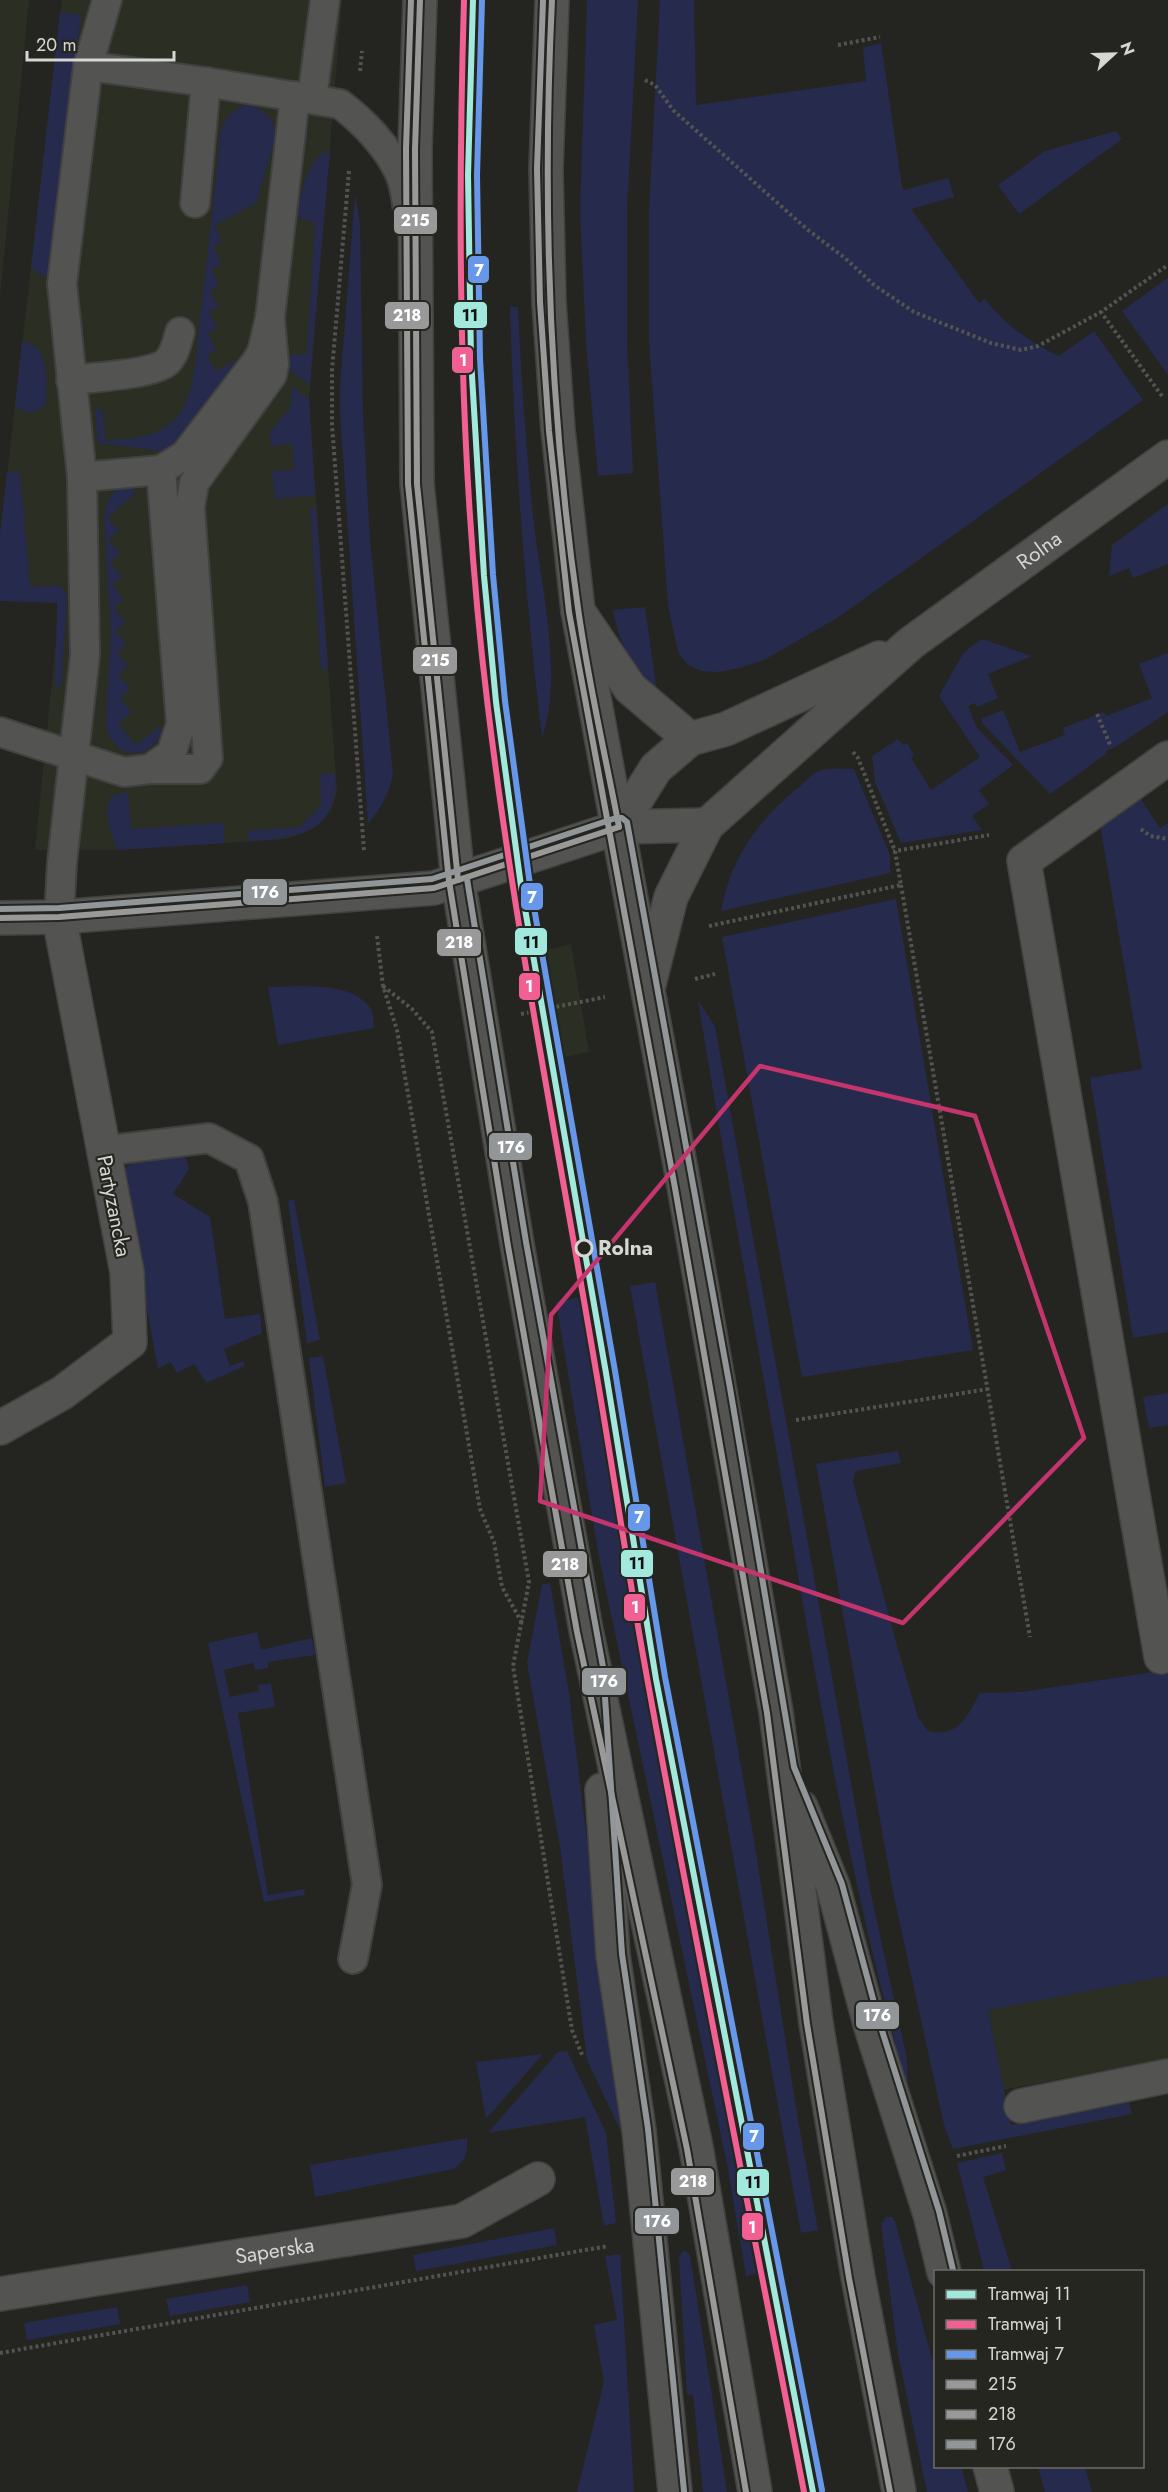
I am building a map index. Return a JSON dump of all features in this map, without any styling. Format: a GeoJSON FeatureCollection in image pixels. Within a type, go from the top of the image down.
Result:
{"type":"FeatureCollection","features":[{"type":"Feature","properties":{"kind":"main road"},"geometry":{"type":"LineString","coordinates":[[420,0],[414,238],[417,484],[458,880],[515,1232],[594,1669],[696,2147],[755,2492]]}},
{"type":"Feature","properties":{"kind":"main road"},"geometry":{"type":"LineString","coordinates":[[552,0],[546,169],[549,302],[559,442],[579,611],[721,1390],[785,1769],[818,2034],[858,2277],[899,2492]]}},
{"type":"Feature","properties":{"kind":"main road","name":"Rolna"},"geometry":{"type":"LineString","coordinates":[[648,988],[671,897],[707,825],[911,643],[1168,457]]}},
{"type":"Feature","properties":{"kind":"main road"},"geometry":{"type":"LineString","coordinates":[[579,611],[630,688],[690,740]]}},
{"type":"Feature","properties":{"kind":"main road","name":"Rolna"},"geometry":{"type":"LineString","coordinates":[[619,827],[656,768],[690,740],[726,729],[911,643]]}},
{"type":"Feature","properties":{"kind":"main road"},"geometry":{"type":"LineString","coordinates":[[1161,1657],[1024,861],[1168,758]]}},
{"type":"Feature","properties":{"kind":"main road"},"geometry":{"type":"LineString","coordinates":[[0,918],[59,917],[434,888],[619,827],[707,825]]}},
{"type":"Feature","properties":{"kind":"main road","name":"Partyzancka"},"geometry":{"type":"LineString","coordinates":[[0,1428],[62,1393],[130,1342],[127,1272],[59,917]]}},
{"type":"Feature","properties":{"kind":"main road"},"geometry":{"type":"LineString","coordinates":[[594,1669],[613,1955],[639,2130],[675,2492]]}},
{"type":"Feature","properties":{"kind":"main road"},"geometry":{"type":"LineString","coordinates":[[785,1769],[833,1886],[870,2024],[930,2214],[944,2270]]}},
{"type":"Feature","properties":{"kind":"main road"},"geometry":{"type":"LineString","coordinates":[[1020,2106],[1168,2076]]}},
{"type":"Feature","properties":{"kind":"main road","name":"Saperska"},"geometry":{"type":"LineString","coordinates":[[0,2294],[462,2221],[538,2179]]}},
{"type":"Feature","properties":{"kind":"main road"},"geometry":{"type":"LineString","coordinates":[[991,2468],[997,2492]]}},
{"type":"Feature","properties":{"kind":"lane"},"geometry":{"type":"LineString","coordinates":[[59,917],[62,863],[85,655],[82,477],[62,284],[88,66],[107,0]]}},
{"type":"Feature","properties":{"kind":"lane"},"geometry":{"type":"LineString","coordinates":[[161,470],[185,455],[262,352],[270,318],[304,98],[325,0]]}},
{"type":"Feature","properties":{"kind":"lane"},"geometry":{"type":"LineString","coordinates":[[88,66],[340,104],[355,115],[385,150],[400,174],[414,238]]}},
{"type":"Feature","properties":{"kind":"lane"},"geometry":{"type":"LineString","coordinates":[[195,203],[206,82]]}},
{"type":"Feature","properties":{"kind":"lane"},"geometry":{"type":"LineString","coordinates":[[0,732],[74,758],[124,772],[150,769],[200,769],[208,758],[190,507],[194,483],[272,375],[274,364],[270,318]]}},
{"type":"Feature","properties":{"kind":"lane"},"geometry":{"type":"LineString","coordinates":[[71,380],[156,370],[168,361],[176,349],[180,332]]}},
{"type":"Feature","properties":{"kind":"lane"},"geometry":{"type":"LineString","coordinates":[[82,477],[161,470],[183,476],[192,493]]}},
{"type":"Feature","properties":{"kind":"lane"},"geometry":{"type":"LineString","coordinates":[[150,769],[171,754],[180,724],[161,470]]}},
{"type":"Feature","properties":{"kind":"lane"},"geometry":{"type":"LineString","coordinates":[[104,1151],[209,1138],[249,1159],[263,1202],[367,1885],[353,1959]]}},
{"type":"Feature","properties":{"kind":"path"},"geometry":{"type":"LineString","coordinates":[[838,45],[880,37]]}},
{"type":"Feature","properties":{"kind":"path"},"geometry":{"type":"LineString","coordinates":[[363,46],[332,370],[332,425],[361,832],[383,986],[397,1030],[480,1509],[494,1542],[502,1587],[522,1623]]}},
{"type":"Feature","properties":{"kind":"path"},"geometry":{"type":"LineString","coordinates":[[645,80],[655,85],[673,110],[808,230],[845,258],[874,285],[914,312],[991,343],[1021,350],[1038,346],[1101,312],[1168,264]]}},
{"type":"Feature","properties":{"kind":"path"},"geometry":{"type":"LineString","coordinates":[[1101,312],[1162,396]]}},
{"type":"Feature","properties":{"kind":"path"},"geometry":{"type":"LineString","coordinates":[[1097,714],[1111,749]]}},
{"type":"Feature","properties":{"kind":"path"},"geometry":{"type":"LineString","coordinates":[[848,745],[858,758],[895,850],[1030,1637]]}},
{"type":"Feature","properties":{"kind":"path"},"geometry":{"type":"LineString","coordinates":[[895,850],[989,835]]}},
{"type":"Feature","properties":{"kind":"path"},"geometry":{"type":"LineString","coordinates":[[710,926],[902,885]]}},
{"type":"Feature","properties":{"kind":"path"},"geometry":{"type":"LineString","coordinates":[[432,1032],[715,974]]}},
{"type":"Feature","properties":{"kind":"path"},"geometry":{"type":"LineString","coordinates":[[383,986],[412,1009],[432,1032],[529,1582],[513,1666],[572,2030],[584,2061]]}},
{"type":"Feature","properties":{"kind":"path"},"geometry":{"type":"LineString","coordinates":[[796,1420],[988,1389]]}},
{"type":"Feature","properties":{"kind":"path"},"geometry":{"type":"LineString","coordinates":[[977,2151],[989,2149]]}},
{"type":"Feature","properties":{"kind":"path"},"geometry":{"type":"LineString","coordinates":[[0,2354],[603,2247]]}},
{"type":"Feature","properties":{"kind":"highlighted area"},"geometry":{"type":"Polygon","coordinates":[[[760,1066],[975,1116],[1084,1438],[903,1623],[540,1501],[551,1315],[760,1066]]]}},
{"type":"Feature","properties":{"kind":"shaded area"},"geometry":{"type":"Polygon","coordinates":[[[0,0],[29,0],[0,297],[0,0]]]}},
{"type":"Feature","properties":{"kind":"shaded area"},"geometry":{"type":"Polygon","coordinates":[[[62,0],[342,0],[309,399],[337,792],[331,810],[319,824],[286,839],[117,850],[35,850],[56,642],[58,591],[0,589],[0,535],[62,0]]]}},
{"type":"Feature","properties":{"kind":"shaded area"},"geometry":{"type":"Polygon","coordinates":[[[587,0],[638,0],[627,211],[627,342],[633,473],[598,476],[586,343],[580,211],[587,0]]]}},
{"type":"Feature","properties":{"kind":"shaded area"},"geometry":{"type":"Polygon","coordinates":[[[660,0],[694,0],[696,105],[866,81],[863,48],[881,43],[902,187],[904,190],[948,178],[954,197],[911,209],[979,303],[985,299],[1019,332],[1059,356],[1094,331],[1143,400],[837,618],[764,660],[718,672],[701,671],[687,664],[678,652],[668,605],[649,341],[649,210],[660,0]]]}},
{"type":"Feature","properties":{"kind":"shaded area"},"geometry":{"type":"Polygon","coordinates":[[[60,12],[81,15],[50,273],[44,277],[31,268],[60,12]]]}},
{"type":"Feature","properties":{"kind":"shaded area"},"geometry":{"type":"Polygon","coordinates":[[[251,105],[262,111],[272,122],[275,139],[256,203],[214,225],[222,242],[213,246],[221,264],[211,269],[219,285],[210,291],[218,307],[209,312],[217,328],[208,333],[216,350],[207,355],[215,371],[237,361],[241,362],[182,443],[164,451],[98,443],[95,408],[102,410],[106,441],[137,437],[165,428],[180,413],[186,403],[195,364],[221,129],[232,112],[251,105]]]}},
{"type":"Feature","properties":{"kind":"shaded area"},"geometry":{"type":"Polygon","coordinates":[[[1116,131],[1122,139],[1019,214],[998,185],[1045,151],[1116,131]]]}},
{"type":"Feature","properties":{"kind":"shaded area"},"geometry":{"type":"Polygon","coordinates":[[[330,151],[310,385],[287,368],[291,355],[307,354],[315,222],[302,220],[297,213],[303,186],[311,167],[316,159],[330,151]]]}},
{"type":"Feature","properties":{"kind":"shaded area"},"geometry":{"type":"Polygon","coordinates":[[[355,194],[360,223],[363,413],[370,540],[393,775],[384,801],[368,824],[340,413],[340,386],[355,194]]]}},
{"type":"Feature","properties":{"kind":"shaded area"},"geometry":{"type":"Polygon","coordinates":[[[1168,278],[1168,375],[1122,311],[1168,278]]]}},
{"type":"Feature","properties":{"kind":"shaded area"},"geometry":{"type":"Polygon","coordinates":[[[510,307],[518,307],[530,490],[551,657],[548,713],[542,738],[521,523],[510,307]]]}},
{"type":"Feature","properties":{"kind":"shaded area"},"geometry":{"type":"Polygon","coordinates":[[[22,341],[39,350],[44,362],[46,378],[44,407],[28,413],[15,407],[22,341]]]}},
{"type":"Feature","properties":{"kind":"shaded area"},"geometry":{"type":"Polygon","coordinates":[[[292,387],[309,399],[315,495],[275,499],[272,471],[294,470],[292,444],[271,446],[270,433],[291,406],[292,387]]]}},
{"type":"Feature","properties":{"kind":"shaded area"},"geometry":{"type":"Polygon","coordinates":[[[7,472],[20,473],[30,587],[59,586],[67,597],[61,686],[57,687],[55,684],[57,603],[0,601],[0,535],[7,472]]]}},
{"type":"Feature","properties":{"kind":"shaded area"},"geometry":{"type":"Polygon","coordinates":[[[121,486],[133,486],[135,491],[107,518],[119,531],[108,540],[120,554],[110,563],[122,577],[112,585],[123,599],[114,608],[125,622],[115,631],[126,644],[117,653],[128,666],[118,675],[130,689],[120,698],[131,712],[118,724],[136,745],[159,727],[162,731],[151,747],[140,752],[120,750],[108,735],[106,724],[111,630],[104,518],[109,500],[121,486]]]}},
{"type":"Feature","properties":{"kind":"shaded area"},"geometry":{"type":"Polygon","coordinates":[[[1168,504],[1168,564],[1133,578],[1129,568],[1109,576],[1112,545],[1168,504]]]}},
{"type":"Feature","properties":{"kind":"shaded area"},"geometry":{"type":"Polygon","coordinates":[[[310,508],[316,508],[328,669],[321,669],[310,508]]]}},
{"type":"Feature","properties":{"kind":"shaded area"},"geometry":{"type":"Polygon","coordinates":[[[645,607],[657,692],[633,665],[619,634],[613,610],[645,607]]]}},
{"type":"Feature","properties":{"kind":"shaded area"},"geometry":{"type":"Polygon","coordinates":[[[982,639],[1032,656],[988,674],[998,698],[977,707],[975,703],[968,706],[977,728],[1013,765],[979,790],[989,804],[972,816],[982,830],[901,843],[875,782],[872,756],[898,739],[903,745],[907,743],[914,755],[911,758],[931,790],[980,757],[939,696],[964,652],[982,639]]]}},
{"type":"Feature","properties":{"kind":"shaded area"},"geometry":{"type":"Polygon","coordinates":[[[1168,653],[1168,712],[1106,751],[1106,754],[1050,794],[983,724],[981,719],[1003,710],[1020,752],[1065,735],[1063,728],[1104,712],[1106,716],[1152,698],[1139,664],[1168,653]]]}},
{"type":"Feature","properties":{"kind":"shaded area"},"geometry":{"type":"Polygon","coordinates":[[[830,769],[854,769],[890,855],[890,873],[721,911],[738,859],[768,816],[817,772],[830,769]]]}},
{"type":"Feature","properties":{"kind":"shaded area"},"geometry":{"type":"Polygon","coordinates":[[[335,773],[335,793],[323,821],[312,829],[283,838],[248,841],[248,831],[300,827],[321,805],[320,774],[335,773]]]}},
{"type":"Feature","properties":{"kind":"shaded area"},"geometry":{"type":"Polygon","coordinates":[[[128,792],[131,829],[223,823],[225,843],[117,850],[108,822],[107,809],[112,796],[128,792]]]}},
{"type":"Feature","properties":{"kind":"shaded area"},"geometry":{"type":"Polygon","coordinates":[[[1140,798],[1160,828],[1168,823],[1168,1332],[1133,1338],[1090,1078],[1142,1069],[1100,825],[1140,798]]]}},
{"type":"Feature","properties":{"kind":"shaded area"},"geometry":{"type":"Polygon","coordinates":[[[896,899],[973,1350],[802,1377],[722,937],[896,899]]]}},
{"type":"Feature","properties":{"kind":"shaded area"},"geometry":{"type":"Polygon","coordinates":[[[571,944],[589,1052],[540,1062],[521,956],[571,944]]]}},
{"type":"Feature","properties":{"kind":"shaded area"},"geometry":{"type":"Polygon","coordinates":[[[268,987],[324,987],[351,993],[371,1009],[374,1028],[278,1045],[268,987]]]}},
{"type":"Feature","properties":{"kind":"shaded area"},"geometry":{"type":"Polygon","coordinates":[[[698,1001],[715,1026],[871,1894],[907,2059],[908,2089],[855,1874],[812,1657],[698,1001]]]}},
{"type":"Feature","properties":{"kind":"shaded area"},"geometry":{"type":"Polygon","coordinates":[[[159,1157],[186,1158],[189,1169],[173,1194],[210,1217],[225,1319],[260,1314],[262,1333],[224,1349],[230,1366],[243,1361],[245,1366],[206,1383],[194,1364],[177,1373],[171,1362],[158,1369],[121,1172],[133,1163],[159,1157]]]}},
{"type":"Feature","properties":{"kind":"shaded area"},"geometry":{"type":"Polygon","coordinates":[[[294,1199],[320,1340],[307,1343],[288,1201],[294,1199]]]}},
{"type":"Feature","properties":{"kind":"shaded area"},"geometry":{"type":"Polygon","coordinates":[[[655,1282],[753,1834],[798,2120],[818,2230],[801,2233],[630,1286],[655,1282]]]}},
{"type":"Feature","properties":{"kind":"shaded area"},"geometry":{"type":"Polygon","coordinates":[[[581,1297],[659,1764],[756,2274],[746,2276],[727,2164],[599,1557],[556,1302],[581,1297]]]}},
{"type":"Feature","properties":{"kind":"shaded area"},"geometry":{"type":"Polygon","coordinates":[[[323,1356],[346,1483],[325,1487],[309,1358],[323,1356]]]}},
{"type":"Feature","properties":{"kind":"shaded area"},"geometry":{"type":"Polygon","coordinates":[[[1168,1393],[1168,1425],[1149,1428],[1143,1397],[1168,1393]]]}},
{"type":"Feature","properties":{"kind":"shaded area"},"geometry":{"type":"Polygon","coordinates":[[[898,1451],[901,1463],[856,1471],[853,1481],[918,1717],[928,1731],[939,1732],[955,1728],[966,1717],[980,1693],[1021,1692],[1168,1670],[1168,1976],[988,2010],[1011,2125],[1129,2102],[1132,2114],[953,2149],[944,2125],[893,1892],[816,1464],[898,1451]]]}},
{"type":"Feature","properties":{"kind":"shaded area"},"geometry":{"type":"Polygon","coordinates":[[[550,1583],[569,1693],[623,2136],[587,2060],[560,1847],[527,1663],[542,1584],[550,1583]]]}},
{"type":"Feature","properties":{"kind":"shaded area"},"geometry":{"type":"Polygon","coordinates":[[[257,1632],[261,1650],[312,1638],[315,1655],[268,1662],[268,1668],[255,1670],[253,1663],[224,1670],[230,1697],[259,1691],[258,1685],[271,1683],[275,1707],[238,1713],[268,1895],[304,1889],[305,1895],[264,1902],[208,1643],[257,1632]]]}},
{"type":"Feature","properties":{"kind":"shaded area"},"geometry":{"type":"Polygon","coordinates":[[[1168,1976],[1168,2058],[1003,2090],[988,2009],[1168,1976]]]}},
{"type":"Feature","properties":{"kind":"shaded area"},"geometry":{"type":"Polygon","coordinates":[[[567,2051],[606,2133],[616,2223],[604,2226],[585,2117],[488,2133],[558,2052],[567,2051]]]}},
{"type":"Feature","properties":{"kind":"shaded area"},"geometry":{"type":"Polygon","coordinates":[[[543,2054],[486,2119],[476,2062],[543,2054]]]}},
{"type":"Feature","properties":{"kind":"shaded area"},"geometry":{"type":"Polygon","coordinates":[[[467,2138],[465,2155],[454,2169],[315,2197],[310,2165],[467,2138]]]}},
{"type":"Feature","properties":{"kind":"shaded area"},"geometry":{"type":"Polygon","coordinates":[[[1002,2153],[1006,2170],[983,2177],[1012,2270],[984,2270],[957,2163],[1002,2153]]]}},
{"type":"Feature","properties":{"kind":"shaded area"},"geometry":{"type":"Polygon","coordinates":[[[886,2217],[892,2217],[895,2221],[934,2366],[934,2468],[961,2468],[968,2492],[927,2492],[898,2354],[881,2224],[886,2217]]]}},
{"type":"Feature","properties":{"kind":"shaded area"},"geometry":{"type":"Polygon","coordinates":[[[554,2228],[557,2245],[416,2271],[413,2255],[554,2228]]]}},
{"type":"Feature","properties":{"kind":"shaded area"},"geometry":{"type":"Polygon","coordinates":[[[686,2251],[690,2255],[727,2492],[703,2492],[693,2395],[687,2394],[679,2258],[682,2252],[686,2251]]]}},
{"type":"Feature","properties":{"kind":"shaded area"},"geometry":{"type":"Polygon","coordinates":[[[620,2254],[634,2492],[577,2492],[604,2382],[594,2325],[617,2320],[605,2256],[620,2254]]]}},
{"type":"Feature","properties":{"kind":"shaded area"},"geometry":{"type":"Polygon","coordinates":[[[247,2285],[250,2302],[170,2316],[166,2299],[247,2285]]]}},
{"type":"Feature","properties":{"kind":"shaded area"},"geometry":{"type":"Polygon","coordinates":[[[117,2307],[120,2324],[27,2340],[24,2323],[117,2307]]]}},
{"type":"Feature","properties":{"kind":"shaded area"},"geometry":{"type":"Polygon","coordinates":[[[1038,2468],[1085,2468],[1092,2492],[1045,2492],[1038,2468]]]}},
{"type":"Feature","properties":{"kind":"tram line","name":"1"},"geometry":{"type":"LineString","coordinates":[[464,0],[461,177],[462,355],[478,620],[499,791],[524,958],[641,1644],[705,1987],[804,2492]]}},
{"type":"Feature","properties":{"kind":"tram line","name":"11"},"geometry":{"type":"LineString","coordinates":[[473,0],[468,175],[471,359],[484,576],[496,702],[521,886],[606,1373],[656,1679],[813,2492]]}},
{"type":"Feature","properties":{"kind":"tram line","name":"7"},"geometry":{"type":"LineString","coordinates":[[482,0],[477,175],[480,359],[493,575],[505,701],[530,885],[615,1371],[665,1677],[822,2490]]}},
{"type":"Feature","properties":{"kind":"transit line","name":"218"},"geometry":{"type":"LineString","coordinates":[[411,0],[406,149],[408,484],[449,881],[508,1246],[577,1632],[687,2149],[746,2492]]}},
{"type":"Feature","properties":{"kind":"transit line","name":"215"},"geometry":{"type":"LineString","coordinates":[[420,0],[415,149],[417,484],[458,880]]}},
{"type":"Feature","properties":{"kind":"transit line","name":"218"},"geometry":{"type":"LineString","coordinates":[[543,0],[537,169],[540,302],[549,431],[569,612],[675,1188],[767,1713],[807,2024],[849,2278],[890,2492]]}},
{"type":"Feature","properties":{"kind":"transit line","name":"215"},"geometry":{"type":"LineString","coordinates":[[552,0],[548,229],[554,381],[560,456],[582,635],[619,827]]}},
{"type":"Feature","properties":{"kind":"transit line","name":"176"},"geometry":{"type":"LineString","coordinates":[[0,909],[59,908],[432,879],[616,818],[622,818],[627,822],[730,1388],[794,1767],[842,1884],[879,2021],[939,2211],[953,2270]]}},
{"type":"Feature","properties":{"kind":"transit line","name":"215"},"geometry":{"type":"LineString","coordinates":[[0,918],[59,917],[434,888],[619,827]]}},
{"type":"Feature","properties":{"kind":"transit line","name":"176"},"geometry":{"type":"LineString","coordinates":[[467,879],[526,1242],[603,1667],[622,1954],[648,2129],[684,2491]]}},
{"type":"Feature","properties":{"kind":"place","name":"Rolna"},"geometry":{"type":"Point","coordinates":[584,1248]}}]}
